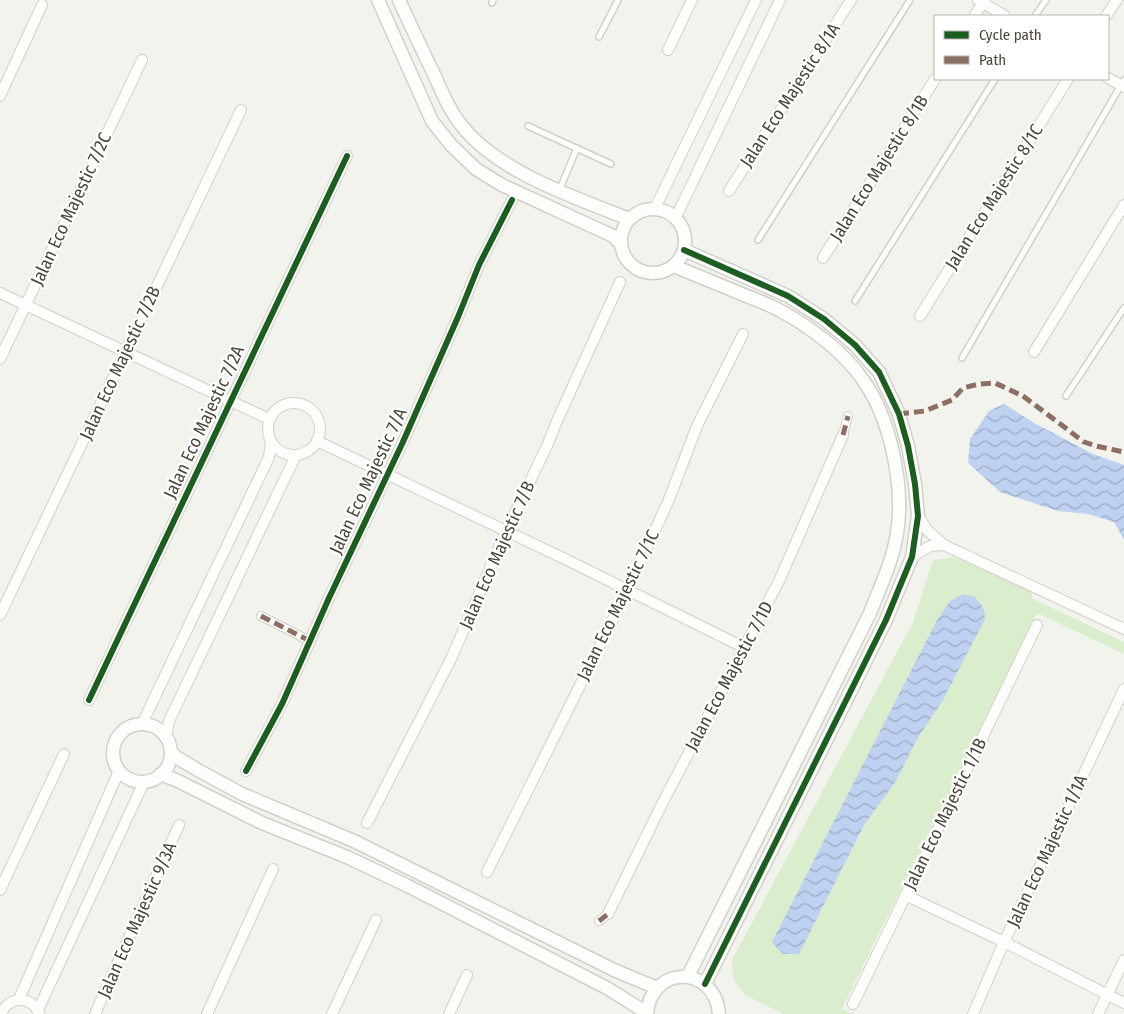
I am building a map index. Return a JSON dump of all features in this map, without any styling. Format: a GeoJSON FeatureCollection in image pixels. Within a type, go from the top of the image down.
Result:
{"type":"FeatureCollection","features":[{"type":"Feature","properties":{"kind":"street"},"geometry":{"type":"LineString","coordinates":[[378,0],[432,120],[451,144],[476,169],[502,186],[613,236],[621,244]]}},
{"type":"Feature","properties":{"kind":"street"},"geometry":{"type":"LineString","coordinates":[[399,0],[442,93],[461,126],[505,163],[559,191],[629,219]]}},
{"type":"Feature","properties":{"kind":"street"},"geometry":{"type":"LineString","coordinates":[[668,50],[692,0]]}},
{"type":"Feature","properties":{"kind":"street"},"geometry":{"type":"LineString","coordinates":[[655,208],[756,0]]}},
{"type":"Feature","properties":{"kind":"street"},"geometry":{"type":"LineString","coordinates":[[676,217],[780,0]]}},
{"type":"Feature","properties":{"kind":"street","name":"Jalan Eco Majestic 8/1A"},"geometry":{"type":"LineString","coordinates":[[729,191],[851,0]]}},
{"type":"Feature","properties":{"kind":"street"},"geometry":{"type":"LineString","coordinates":[[1107,15],[1116,0]]}},
{"type":"Feature","properties":{"kind":"street"},"geometry":{"type":"LineString","coordinates":[[975,15],[982,1],[1003,15]]}},
{"type":"Feature","properties":{"kind":"street"},"geometry":{"type":"LineString","coordinates":[[0,96],[42,5]]}},
{"type":"Feature","properties":{"kind":"street","name":"Jalan Eco Majestic 7/2C"},"geometry":{"type":"LineString","coordinates":[[0,359],[142,60]]}},
{"type":"Feature","properties":{"kind":"street"},"geometry":{"type":"LineString","coordinates":[[1109,78],[1123,84]]}},
{"type":"Feature","properties":{"kind":"street","name":"Jalan Eco Majestic 8/1B"},"geometry":{"type":"LineString","coordinates":[[824,258],[934,80]]}},
{"type":"Feature","properties":{"kind":"street","name":"Jalan Eco Majestic 8/1C"},"geometry":{"type":"LineString","coordinates":[[920,316],[1067,80]]}},
{"type":"Feature","properties":{"kind":"street","name":"Jalan Eco Majestic 7/2B"},"geometry":{"type":"LineString","coordinates":[[0,616],[241,110]]}},
{"type":"Feature","properties":{"kind":"street","name":"Jalan Eco Majestic 7/2A"},"geometry":{"type":"LineString","coordinates":[[89,700],[347,156]]}},
{"type":"Feature","properties":{"kind":"street","name":"Jalan Eco Majestic 7/A"},"geometry":{"type":"LineString","coordinates":[[246,771],[282,704],[329,598],[388,475],[479,265],[512,200]]}},
{"type":"Feature","properties":{"kind":"street"},"geometry":{"type":"LineString","coordinates":[[1034,352],[1124,205]]}},
{"type":"Feature","properties":{"kind":"street"},"geometry":{"type":"LineString","coordinates":[[655,208],[670,212],[676,217],[685,232],[686,241],[680,259],[674,266],[656,273],[646,272],[629,262],[621,244],[622,234],[629,219],[646,209],[655,208]]}},
{"type":"Feature","properties":{"kind":"street"},"geometry":{"type":"LineString","coordinates":[[684,250],[788,296],[824,319],[855,346],[879,372],[899,414],[910,455],[918,516],[912,556],[886,620],[705,984]]}},
{"type":"Feature","properties":{"kind":"street"},"geometry":{"type":"LineString","coordinates":[[674,266],[778,309],[815,333],[844,359],[864,380],[881,414],[892,451],[900,490],[898,528],[889,565],[870,613],[688,976]]}},
{"type":"Feature","properties":{"kind":"street","name":"Jalan Eco Majestic 7/B"},"geometry":{"type":"LineString","coordinates":[[368,823],[451,659],[506,531],[547,446],[620,282]]}},
{"type":"Feature","properties":{"kind":"street"},"geometry":{"type":"LineString","coordinates":[[0,294],[269,419]]}},
{"type":"Feature","properties":{"kind":"street","name":"Jalan Eco Majestic 7/1C"},"geometry":{"type":"LineString","coordinates":[[487,872],[668,502],[697,428],[743,334]]}},
{"type":"Feature","properties":{"kind":"street"},"geometry":{"type":"LineString","coordinates":[[297,402],[305,404],[317,416],[320,424],[320,433],[317,441],[308,450],[296,455],[284,453],[274,446],[271,441],[268,434],[269,419],[280,406],[297,402]]}},
{"type":"Feature","properties":{"kind":"street"},"geometry":{"type":"LineString","coordinates":[[843,435],[848,416]]}},
{"type":"Feature","properties":{"kind":"street","name":"Jalan Eco Majestic 7/1D"},"geometry":{"type":"LineString","coordinates":[[604,918],[743,647],[779,581],[843,435]]}},
{"type":"Feature","properties":{"kind":"street"},"geometry":{"type":"LineString","coordinates":[[142,724],[269,457],[271,441]]}},
{"type":"Feature","properties":{"kind":"street"},"geometry":{"type":"LineString","coordinates":[[317,441],[743,647]]}},
{"type":"Feature","properties":{"kind":"street"},"geometry":{"type":"LineString","coordinates":[[166,736],[169,721],[296,455]]}},
{"type":"Feature","properties":{"kind":"street"},"geometry":{"type":"LineString","coordinates":[[918,516],[928,531],[944,545],[1124,629]]}},
{"type":"Feature","properties":{"kind":"street"},"geometry":{"type":"LineString","coordinates":[[912,556],[930,546],[944,545]]}},
{"type":"Feature","properties":{"kind":"street"},"geometry":{"type":"LineString","coordinates":[[261,616],[310,641]]}},
{"type":"Feature","properties":{"kind":"street","name":"Jalan Eco Majestic 1/1B"},"geometry":{"type":"LineString","coordinates":[[853,1004],[1037,625]]}},
{"type":"Feature","properties":{"kind":"street","name":"Jalan Eco Majestic 1/1A"},"geometry":{"type":"LineString","coordinates":[[973,1014],[1004,942],[1124,689]]}},
{"type":"Feature","properties":{"kind":"street"},"geometry":{"type":"LineString","coordinates":[[142,724],[158,728],[166,736],[171,752],[167,768],[153,780],[144,782],[135,781],[119,771],[113,754],[114,744],[118,736],[125,729],[133,725],[142,724]]}},
{"type":"Feature","properties":{"kind":"street"},"geometry":{"type":"LineString","coordinates":[[171,752],[196,769],[242,794],[354,841],[614,970],[657,988]]}},
{"type":"Feature","properties":{"kind":"street"},"geometry":{"type":"LineString","coordinates":[[0,890],[64,754]]}},
{"type":"Feature","properties":{"kind":"street"},"geometry":{"type":"LineString","coordinates":[[19,999],[119,771]]}},
{"type":"Feature","properties":{"kind":"street"},"geometry":{"type":"LineString","coordinates":[[161,774],[262,823],[347,857],[408,886],[607,988],[647,1014],[648,1003],[657,988],[672,979],[688,976],[705,984],[714,992],[719,1014]]}},
{"type":"Feature","properties":{"kind":"street"},"geometry":{"type":"LineString","coordinates":[[1,1012],[8,1003],[19,999],[30,1002],[39,1012],[144,782]]}},
{"type":"Feature","properties":{"kind":"street","name":"Jalan Eco Majestic 9/3A"},"geometry":{"type":"LineString","coordinates":[[95,1014],[180,825]]}},
{"type":"Feature","properties":{"kind":"street"},"geometry":{"type":"LineString","coordinates":[[207,1014],[273,869]]}},
{"type":"Feature","properties":{"kind":"street"},"geometry":{"type":"LineString","coordinates":[[905,895],[1004,942],[1124,1003]]}},
{"type":"Feature","properties":{"kind":"street"},"geometry":{"type":"LineString","coordinates":[[332,1014],[376,920]]}},
{"type":"Feature","properties":{"kind":"street"},"geometry":{"type":"LineString","coordinates":[[1098,1014],[1124,960]]}},
{"type":"Feature","properties":{"kind":"street"},"geometry":{"type":"LineString","coordinates":[[449,1014],[467,975]]}},
{"type":"Feature","properties":{"kind":"lane"},"geometry":{"type":"LineString","coordinates":[[599,37],[618,0]]}},
{"type":"Feature","properties":{"kind":"lane"},"geometry":{"type":"LineString","coordinates":[[758,240],[910,0]]}},
{"type":"Feature","properties":{"kind":"lane"},"geometry":{"type":"LineString","coordinates":[[1036,15],[1046,0]]}},
{"type":"Feature","properties":{"kind":"lane"},"geometry":{"type":"LineString","coordinates":[[855,301],[995,80]]}},
{"type":"Feature","properties":{"kind":"lane"},"geometry":{"type":"LineString","coordinates":[[962,358],[1123,84]]}},
{"type":"Feature","properties":{"kind":"lane"},"geometry":{"type":"LineString","coordinates":[[528,126],[611,164]]}},
{"type":"Feature","properties":{"kind":"lane"},"geometry":{"type":"LineString","coordinates":[[559,191],[576,148]]}},
{"type":"Feature","properties":{"kind":"lane"},"geometry":{"type":"LineString","coordinates":[[1066,396],[1124,308]]}},
{"type":"Feature","properties":{"kind":"green space"},"geometry":{"type":"Polygon","coordinates":[[[954,557],[1033,591],[1031,598],[1124,642],[1124,654],[1037,613],[842,1009],[853,1014],[783,1014],[745,995],[734,981],[732,960],[913,622],[933,560],[954,557]]]}},
{"type":"Feature","properties":{"kind":"water"},"geometry":{"type":"Polygon","coordinates":[[[1004,404],[1034,423],[1093,454],[1124,465],[1124,540],[1114,522],[1088,514],[1058,511],[1000,492],[968,463],[970,439],[989,411],[1004,404]]]}},
{"type":"Feature","properties":{"kind":"water"},"geometry":{"type":"Polygon","coordinates":[[[963,594],[975,597],[984,609],[985,619],[943,700],[917,739],[896,781],[864,825],[799,954],[782,954],[772,942],[936,622],[950,601],[963,594]]]}},
{"type":"Feature","properties":{"kind":"marked path"},"geometry":{"type":"LineString","coordinates":[[899,414],[925,411],[952,400],[963,388],[995,383],[1023,396],[1084,442],[1124,452]]}},
{"type":"Feature","properties":{"kind":"marked path"},"geometry":{"type":"LineString","coordinates":[[843,435],[848,416]]}},
{"type":"Feature","properties":{"kind":"marked path"},"geometry":{"type":"LineString","coordinates":[[261,616],[310,641]]}},
{"type":"Feature","properties":{"kind":"marked path"},"geometry":{"type":"LineString","coordinates":[[599,921],[608,914]]}},
{"type":"Feature","properties":{"kind":"cycle path"},"geometry":{"type":"LineString","coordinates":[[89,700],[347,156]]}},
{"type":"Feature","properties":{"kind":"cycle path"},"geometry":{"type":"LineString","coordinates":[[246,771],[282,704],[329,598],[402,444],[479,265],[512,200]]}},
{"type":"Feature","properties":{"kind":"cycle path"},"geometry":{"type":"LineString","coordinates":[[684,250],[788,296],[824,319],[855,345],[879,372],[899,414],[908,446],[915,484],[918,516],[912,557],[886,620],[705,984]]}}]}
